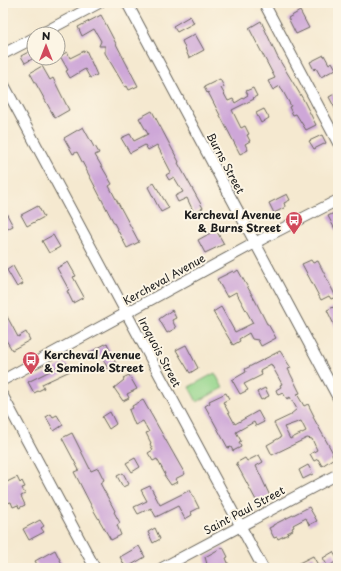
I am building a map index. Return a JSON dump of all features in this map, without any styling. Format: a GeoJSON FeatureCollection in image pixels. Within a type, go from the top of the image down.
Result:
{"type":"FeatureCollection","features":[{"type":"Feature","properties":{"kind":"street"},"geometry":{"type":"LineString","coordinates":[[56,26],[99,3]]}},
{"type":"Feature","properties":{"kind":"street","name":"Burns Street"},"geometry":{"type":"LineString","coordinates":[[127,3],[338,398]]}},
{"type":"Feature","properties":{"kind":"street"},"geometry":{"type":"LineString","coordinates":[[264,3],[338,143]]}},
{"type":"Feature","properties":{"kind":"street"},"geometry":{"type":"LineString","coordinates":[[3,54],[26,42]]}},
{"type":"Feature","properties":{"kind":"street","name":"Iroquois Street"},"geometry":{"type":"LineString","coordinates":[[3,83],[263,568]]}},
{"type":"Feature","properties":{"kind":"street","name":"Kercheval Avenue"},"geometry":{"type":"LineString","coordinates":[[3,380],[338,200]]}},
{"type":"Feature","properties":{"kind":"street"},"geometry":{"type":"LineString","coordinates":[[3,396],[95,568]]}},
{"type":"Feature","properties":{"kind":"street","name":"Saint Paul Street"},"geometry":{"type":"LineString","coordinates":[[162,568],[338,474]]}},
{"type":"Feature","properties":{"kind":"green space"},"geometry":{"type":"Polygon","coordinates":[[[215,373],[223,388],[197,402],[189,387],[215,373]]]}},
{"type":"Feature","properties":{"kind":"building"},"geometry":{"type":"Polygon","coordinates":[[[300,11],[309,28],[296,34],[288,18],[300,11]]]}},
{"type":"Feature","properties":{"kind":"building"},"geometry":{"type":"Polygon","coordinates":[[[101,15],[138,86],[129,90],[127,86],[125,87],[105,53],[105,46],[99,46],[101,41],[94,29],[82,36],[78,27],[101,15]]]}},
{"type":"Feature","properties":{"kind":"building"},"geometry":{"type":"Polygon","coordinates":[[[190,16],[194,23],[177,32],[173,26],[190,16]]]}},
{"type":"Feature","properties":{"kind":"building"},"geometry":{"type":"Polygon","coordinates":[[[261,21],[277,56],[303,99],[316,125],[306,130],[296,114],[293,115],[289,107],[291,106],[280,86],[273,90],[268,81],[275,78],[249,28],[261,21]]]}},
{"type":"Feature","properties":{"kind":"building"},"geometry":{"type":"Polygon","coordinates":[[[195,34],[204,50],[189,58],[182,41],[195,34]]]}},
{"type":"Feature","properties":{"kind":"building"},"geometry":{"type":"Polygon","coordinates":[[[86,50],[97,75],[90,78],[85,69],[70,78],[66,71],[68,70],[66,66],[66,53],[70,58],[86,50]]]}},
{"type":"Feature","properties":{"kind":"building"},"geometry":{"type":"Polygon","coordinates":[[[26,53],[26,62],[25,63],[21,56],[26,53]]]}},
{"type":"Feature","properties":{"kind":"building"},"geometry":{"type":"Polygon","coordinates":[[[324,55],[329,64],[332,62],[336,69],[321,77],[316,68],[314,70],[310,62],[324,55]]]}},
{"type":"Feature","properties":{"kind":"building"},"geometry":{"type":"Polygon","coordinates":[[[42,66],[50,80],[53,78],[69,110],[55,118],[30,73],[42,66]]]}},
{"type":"Feature","properties":{"kind":"building"},"geometry":{"type":"Polygon","coordinates":[[[220,79],[224,87],[221,88],[228,101],[233,99],[235,103],[248,95],[246,91],[253,88],[257,96],[232,110],[241,128],[245,126],[249,134],[247,135],[250,141],[245,144],[248,150],[240,154],[204,87],[220,79]]]}},
{"type":"Feature","properties":{"kind":"building"},"geometry":{"type":"Polygon","coordinates":[[[338,92],[338,114],[329,97],[338,92]]]}},
{"type":"Feature","properties":{"kind":"building"},"geometry":{"type":"Polygon","coordinates":[[[264,109],[269,118],[261,123],[256,113],[264,109]]]}},
{"type":"Feature","properties":{"kind":"building"},"geometry":{"type":"Polygon","coordinates":[[[152,111],[203,208],[194,213],[187,198],[178,202],[175,196],[183,192],[174,177],[169,180],[166,175],[171,172],[157,145],[148,150],[145,145],[130,153],[121,138],[130,134],[134,141],[148,134],[139,118],[152,111]]]}},
{"type":"Feature","properties":{"kind":"building"},"geometry":{"type":"Polygon","coordinates":[[[83,127],[99,153],[95,155],[112,184],[109,186],[139,242],[127,248],[77,152],[73,154],[64,138],[83,127]]]}},
{"type":"Feature","properties":{"kind":"building"},"geometry":{"type":"Polygon","coordinates":[[[322,135],[326,143],[314,149],[309,141],[322,135]]]}},
{"type":"Feature","properties":{"kind":"building"},"geometry":{"type":"Polygon","coordinates":[[[154,183],[169,208],[161,212],[148,187],[154,183]]]}},
{"type":"Feature","properties":{"kind":"building"},"geometry":{"type":"Polygon","coordinates":[[[287,194],[290,200],[284,203],[284,208],[274,213],[269,203],[287,194]]]}},
{"type":"Feature","properties":{"kind":"building"},"geometry":{"type":"Polygon","coordinates":[[[38,206],[44,217],[27,226],[21,215],[38,206]]]}},
{"type":"Feature","properties":{"kind":"building"},"geometry":{"type":"Polygon","coordinates":[[[3,207],[13,226],[3,231],[3,207]]]}},
{"type":"Feature","properties":{"kind":"building"},"geometry":{"type":"Polygon","coordinates":[[[338,211],[338,235],[328,216],[338,211]]]}},
{"type":"Feature","properties":{"kind":"building"},"geometry":{"type":"Polygon","coordinates":[[[216,230],[224,244],[205,253],[198,240],[216,230]]]}},
{"type":"Feature","properties":{"kind":"building"},"geometry":{"type":"Polygon","coordinates":[[[53,235],[60,247],[49,253],[42,241],[53,235]]]}},
{"type":"Feature","properties":{"kind":"building"},"geometry":{"type":"Polygon","coordinates":[[[311,260],[313,263],[318,261],[336,297],[331,299],[329,296],[321,300],[302,264],[311,260]]]}},
{"type":"Feature","properties":{"kind":"building"},"geometry":{"type":"Polygon","coordinates":[[[68,262],[76,276],[73,277],[84,297],[73,303],[67,291],[69,290],[57,268],[68,262]]]}},
{"type":"Feature","properties":{"kind":"building"},"geometry":{"type":"Polygon","coordinates":[[[13,266],[23,284],[17,287],[7,270],[13,266]]]}},
{"type":"Feature","properties":{"kind":"building"},"geometry":{"type":"Polygon","coordinates":[[[238,270],[276,338],[261,346],[258,340],[252,339],[249,333],[233,345],[213,312],[221,307],[235,332],[253,323],[236,292],[227,297],[217,279],[238,270]]]}},
{"type":"Feature","properties":{"kind":"building"},"geometry":{"type":"Polygon","coordinates":[[[338,305],[338,333],[327,310],[338,305]]]}},
{"type":"Feature","properties":{"kind":"building"},"geometry":{"type":"Polygon","coordinates":[[[3,309],[18,337],[26,332],[30,340],[12,350],[3,335],[3,309]]]}},
{"type":"Feature","properties":{"kind":"building"},"geometry":{"type":"Polygon","coordinates":[[[172,310],[176,318],[172,320],[176,328],[167,333],[159,319],[172,310]]]}},
{"type":"Feature","properties":{"kind":"building"},"geometry":{"type":"Polygon","coordinates":[[[107,343],[117,367],[109,371],[101,355],[91,361],[87,354],[107,343]]]}},
{"type":"Feature","properties":{"kind":"building"},"geometry":{"type":"Polygon","coordinates":[[[186,345],[198,368],[190,373],[176,350],[186,345]]]}},
{"type":"Feature","properties":{"kind":"building"},"geometry":{"type":"Polygon","coordinates":[[[280,351],[291,368],[288,369],[300,393],[297,394],[304,406],[308,404],[314,416],[313,417],[333,453],[334,458],[322,466],[318,459],[314,461],[310,454],[317,450],[312,439],[307,438],[272,455],[267,445],[281,437],[274,423],[291,415],[297,409],[290,397],[287,399],[283,393],[278,395],[276,390],[281,387],[280,385],[282,384],[271,364],[260,370],[262,375],[244,384],[248,390],[240,394],[232,380],[246,372],[245,369],[280,351]],[[301,421],[284,427],[290,439],[306,431],[301,421]]]}},
{"type":"Feature","properties":{"kind":"building"},"geometry":{"type":"Polygon","coordinates":[[[66,363],[70,371],[42,384],[44,388],[34,393],[28,382],[66,363]]]}},
{"type":"Feature","properties":{"kind":"building"},"geometry":{"type":"Polygon","coordinates":[[[129,375],[137,389],[127,394],[129,398],[123,401],[114,388],[124,380],[123,378],[129,375]]]}},
{"type":"Feature","properties":{"kind":"building"},"geometry":{"type":"Polygon","coordinates":[[[265,388],[269,396],[261,400],[257,392],[265,388]]]}},
{"type":"Feature","properties":{"kind":"building"},"geometry":{"type":"Polygon","coordinates":[[[226,393],[229,399],[223,402],[235,424],[258,411],[264,422],[256,426],[254,422],[236,432],[241,441],[239,442],[241,447],[233,451],[231,447],[228,448],[205,406],[210,403],[209,401],[226,393]]]}},
{"type":"Feature","properties":{"kind":"building"},"geometry":{"type":"Polygon","coordinates":[[[143,400],[185,474],[175,479],[177,482],[171,485],[164,475],[165,474],[157,459],[153,461],[148,453],[153,450],[146,433],[149,432],[143,421],[135,425],[129,410],[133,408],[132,406],[143,400]]]}},
{"type":"Feature","properties":{"kind":"building"},"geometry":{"type":"Polygon","coordinates":[[[110,412],[116,424],[109,429],[102,417],[110,412]]]}},
{"type":"Feature","properties":{"kind":"building"},"geometry":{"type":"Polygon","coordinates":[[[51,414],[53,417],[57,415],[63,425],[54,431],[46,417],[51,414]]]}},
{"type":"Feature","properties":{"kind":"building"},"geometry":{"type":"Polygon","coordinates":[[[72,433],[91,471],[98,468],[104,480],[100,483],[120,523],[117,525],[121,535],[111,540],[74,472],[79,470],[62,438],[72,433]]]}},
{"type":"Feature","properties":{"kind":"building"},"geometry":{"type":"Polygon","coordinates":[[[259,455],[263,462],[256,466],[270,496],[257,502],[236,463],[245,458],[247,461],[259,455]]]}},
{"type":"Feature","properties":{"kind":"building"},"geometry":{"type":"Polygon","coordinates":[[[135,458],[140,467],[132,472],[126,463],[135,458]]]}},
{"type":"Feature","properties":{"kind":"building"},"geometry":{"type":"Polygon","coordinates":[[[308,465],[313,474],[303,479],[299,470],[308,465]]]}},
{"type":"Feature","properties":{"kind":"building"},"geometry":{"type":"Polygon","coordinates":[[[3,473],[7,482],[17,477],[20,483],[22,481],[25,487],[22,488],[25,494],[21,496],[25,505],[19,508],[18,505],[13,507],[11,502],[7,503],[3,495],[3,473]]]}},
{"type":"Feature","properties":{"kind":"building"},"geometry":{"type":"Polygon","coordinates":[[[123,473],[129,484],[123,487],[117,476],[123,473]]]}},
{"type":"Feature","properties":{"kind":"building"},"geometry":{"type":"Polygon","coordinates":[[[150,486],[160,505],[190,490],[199,508],[191,512],[192,515],[185,519],[178,506],[156,517],[151,508],[138,514],[134,507],[147,501],[141,490],[150,486]]]}},
{"type":"Feature","properties":{"kind":"building"},"geometry":{"type":"Polygon","coordinates":[[[309,507],[317,521],[309,525],[306,518],[293,525],[293,530],[287,533],[288,534],[278,539],[277,537],[274,538],[269,528],[309,507]]]}},
{"type":"Feature","properties":{"kind":"building"},"geometry":{"type":"Polygon","coordinates":[[[40,520],[44,526],[41,528],[44,532],[29,540],[23,529],[40,520]]]}},
{"type":"Feature","properties":{"kind":"building"},"geometry":{"type":"Polygon","coordinates":[[[155,528],[160,539],[153,543],[148,532],[155,528]]]}},
{"type":"Feature","properties":{"kind":"building"},"geometry":{"type":"Polygon","coordinates":[[[139,546],[145,557],[126,568],[120,557],[139,546]]]}},
{"type":"Feature","properties":{"kind":"building"},"geometry":{"type":"Polygon","coordinates":[[[223,547],[228,557],[226,558],[230,568],[208,568],[205,557],[223,547]]]}},
{"type":"Feature","properties":{"kind":"building"},"geometry":{"type":"Polygon","coordinates":[[[55,550],[64,568],[39,568],[35,561],[55,550]]]}},
{"type":"Feature","properties":{"kind":"building"},"geometry":{"type":"Polygon","coordinates":[[[333,552],[338,560],[328,567],[323,558],[333,552]]]}},
{"type":"Feature","properties":{"kind":"building"},"geometry":{"type":"Polygon","coordinates":[[[313,556],[318,565],[312,568],[289,568],[313,556]]]}},
{"type":"Feature","properties":{"kind":"place","name":"Kercheval Avenue & Burns Street"},"geometry":{"type":"Point","coordinates":[294,235]}},
{"type":"Feature","properties":{"kind":"place","name":"Kercheval Avenue & Seminole Street"},"geometry":{"type":"Point","coordinates":[31,375]}}]}
